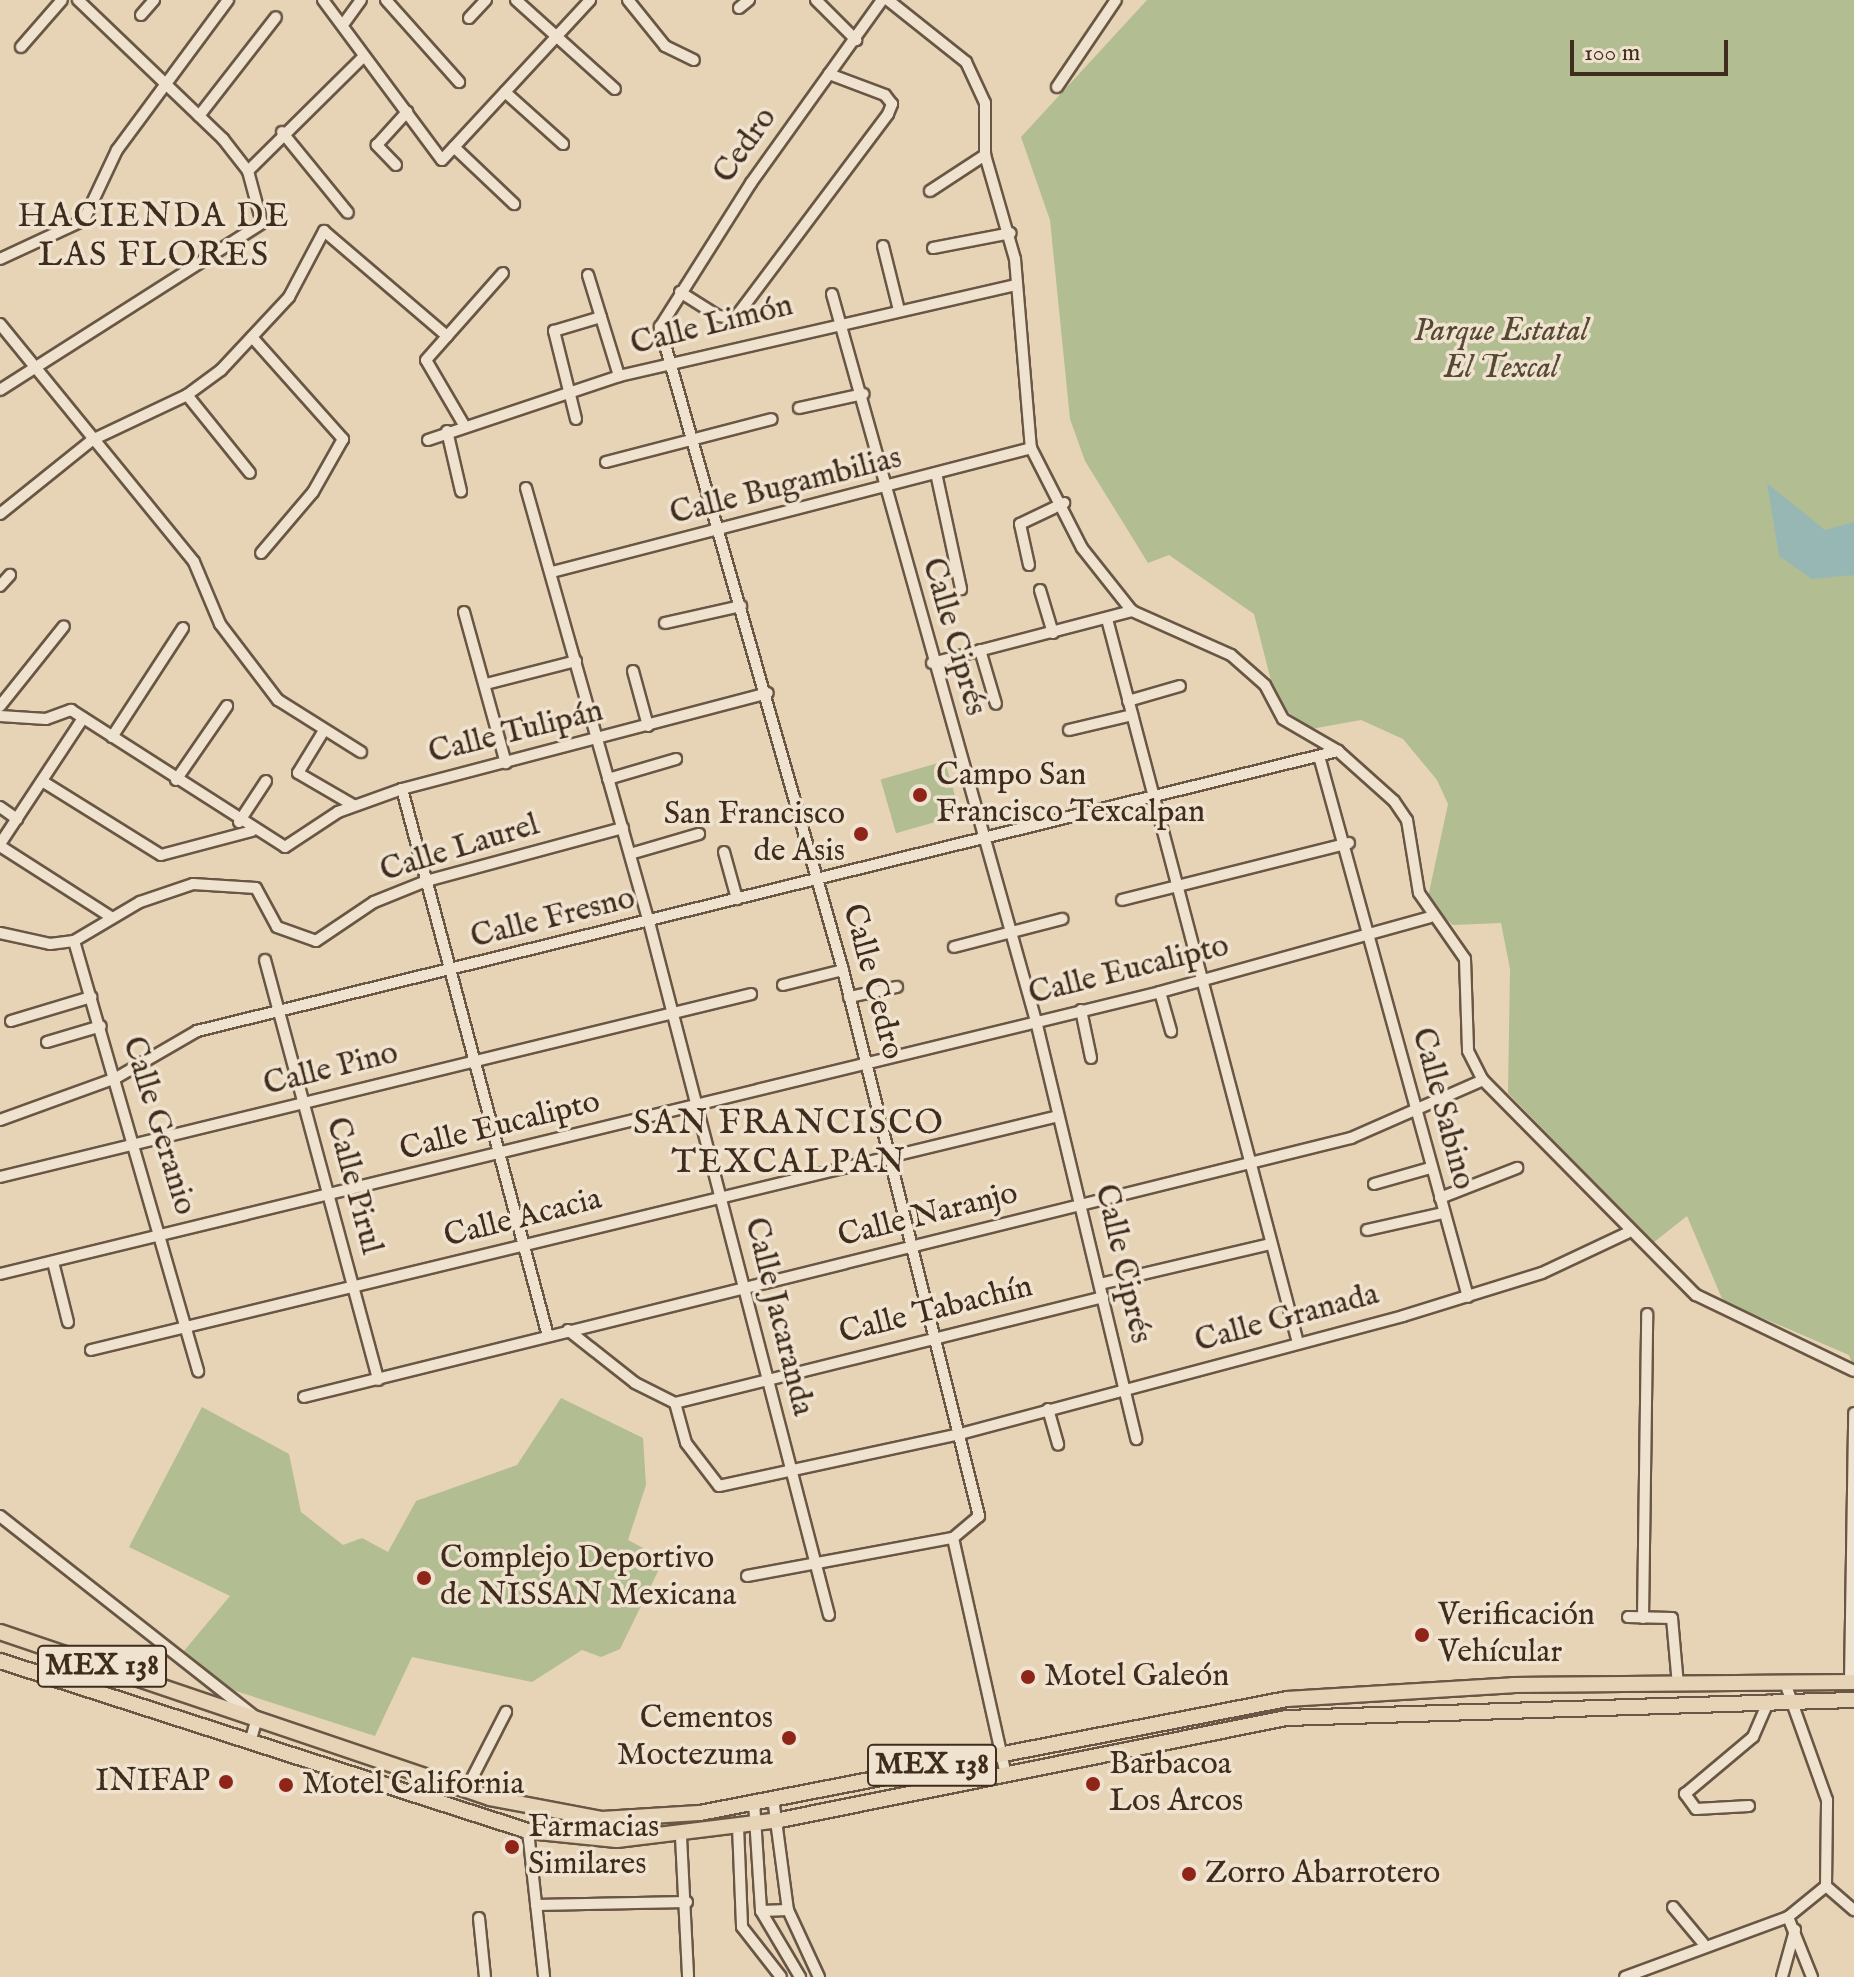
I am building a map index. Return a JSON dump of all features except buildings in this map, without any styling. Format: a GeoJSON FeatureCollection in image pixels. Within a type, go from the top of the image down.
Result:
{"type":"FeatureCollection","features":[{"type":"Feature","properties":{"kind":"main road","name":"MEX 138"},"geometry":{"type":"LineString","coordinates":[[0,1632],[466,1790],[601,1819],[668,1818],[1001,1751],[1321,1695],[1852,1682]]}},
{"type":"Feature","properties":{"kind":"main road","name":"MEX 138"},"geometry":{"type":"LineString","coordinates":[[0,1661],[528,1831],[681,1837],[780,1820],[1005,1771],[1286,1718],[1769,1700],[1854,1700]]}},
{"type":"Feature","properties":{"kind":"street"},"geometry":{"type":"LineString","coordinates":[[21,47],[62,0]]}},
{"type":"Feature","properties":{"kind":"street"},"geometry":{"type":"LineString","coordinates":[[0,390],[32,365],[159,294],[262,223],[248,171],[199,116],[78,0]]}},
{"type":"Feature","properties":{"kind":"street"},"geometry":{"type":"LineString","coordinates":[[141,15],[154,0]]}},
{"type":"Feature","properties":{"kind":"street"},"geometry":{"type":"LineString","coordinates":[[0,259],[84,220],[117,150],[228,0]]}},
{"type":"Feature","properties":{"kind":"street"},"geometry":{"type":"LineString","coordinates":[[323,0],[345,22],[363,57],[442,160],[590,0]]}},
{"type":"Feature","properties":{"kind":"street"},"geometry":{"type":"LineString","coordinates":[[345,22],[361,0]]}},
{"type":"Feature","properties":{"kind":"street"},"geometry":{"type":"LineString","coordinates":[[386,0],[459,82]]}},
{"type":"Feature","properties":{"kind":"street"},"geometry":{"type":"LineString","coordinates":[[469,18],[486,0]]}},
{"type":"Feature","properties":{"kind":"street"},"geometry":{"type":"LineString","coordinates":[[516,0],[615,89]]}},
{"type":"Feature","properties":{"kind":"street"},"geometry":{"type":"LineString","coordinates":[[628,0],[665,46],[694,60]]}},
{"type":"Feature","properties":{"kind":"street"},"geometry":{"type":"LineString","coordinates":[[739,8],[749,0]]}},
{"type":"Feature","properties":{"kind":"street"},"geometry":{"type":"LineString","coordinates":[[816,0],[856,40]]}},
{"type":"Feature","properties":{"kind":"street"},"geometry":{"type":"LineString","coordinates":[[885,0],[966,62],[985,103],[985,155],[1011,233],[1031,448],[1064,503],[1082,548],[1132,611],[1231,655],[1265,685],[1283,719],[1338,751],[1407,820],[1430,917],[1465,959],[1468,1051],[1483,1080],[1627,1233],[1730,1317],[1854,1371]]}},
{"type":"Feature","properties":{"kind":"street","name":"Cedro"},"geometry":{"type":"LineString","coordinates":[[660,327],[680,292],[829,74],[885,0]]}},
{"type":"Feature","properties":{"kind":"street"},"geometry":{"type":"LineString","coordinates":[[1057,87],[1116,0]]}},
{"type":"Feature","properties":{"kind":"street"},"geometry":{"type":"LineString","coordinates":[[199,116],[276,17]]}},
{"type":"Feature","properties":{"kind":"street"},"geometry":{"type":"LineString","coordinates":[[248,171],[282,132],[363,57]]}},
{"type":"Feature","properties":{"kind":"street"},"geometry":{"type":"LineString","coordinates":[[680,292],[718,316],[735,318],[888,114],[885,95],[829,74]]}},
{"type":"Feature","properties":{"kind":"street"},"geometry":{"type":"LineString","coordinates":[[505,92],[563,144]]}},
{"type":"Feature","properties":{"kind":"street"},"geometry":{"type":"LineString","coordinates":[[396,165],[377,145],[407,112]]}},
{"type":"Feature","properties":{"kind":"street"},"geometry":{"type":"LineString","coordinates":[[282,132],[348,213]]}},
{"type":"Feature","properties":{"kind":"street"},"geometry":{"type":"LineString","coordinates":[[454,147],[514,204]]}},
{"type":"Feature","properties":{"kind":"street"},"geometry":{"type":"LineString","coordinates":[[930,191],[985,155]]}},
{"type":"Feature","properties":{"kind":"street"},"geometry":{"type":"LineString","coordinates":[[0,514],[92,440],[187,395],[252,337],[289,297],[324,231],[447,336]]}},
{"type":"Feature","properties":{"kind":"street"},"geometry":{"type":"LineString","coordinates":[[933,248],[1011,233]]}},
{"type":"Feature","properties":{"kind":"street"},"geometry":{"type":"LineString","coordinates":[[883,246],[898,306]]}},
{"type":"Feature","properties":{"kind":"street"},"geometry":{"type":"LineString","coordinates":[[464,425],[426,360],[503,273]]}},
{"type":"Feature","properties":{"kind":"street"},"geometry":{"type":"LineString","coordinates":[[588,275],[619,376]]}},
{"type":"Feature","properties":{"kind":"street","name":"Calle Limón"},"geometry":{"type":"LineString","coordinates":[[428,440],[464,425],[619,376],[898,306],[1015,285]]}},
{"type":"Feature","properties":{"kind":"street","name":"Calle Ciprés"},"geometry":{"type":"LineString","coordinates":[[832,294],[863,394],[884,491],[932,663],[986,838],[1036,1021],[1136,1439]]}},
{"type":"Feature","properties":{"kind":"street"},"geometry":{"type":"LineString","coordinates":[[576,419],[554,331],[601,317]]}},
{"type":"Feature","properties":{"kind":"street"},"geometry":{"type":"LineString","coordinates":[[0,324],[194,562],[220,624],[278,700],[323,732],[361,752]]}},
{"type":"Feature","properties":{"kind":"street","name":"Calle Cedro"},"geometry":{"type":"LineString","coordinates":[[660,327],[690,438],[768,693],[816,880],[868,1063],[960,1434],[979,1516],[953,1538]]}},
{"type":"Feature","properties":{"kind":"street"},"geometry":{"type":"LineString","coordinates":[[252,337],[343,439],[313,492],[261,553]]}},
{"type":"Feature","properties":{"kind":"street"},"geometry":{"type":"LineString","coordinates":[[799,408],[863,394]]}},
{"type":"Feature","properties":{"kind":"street"},"geometry":{"type":"LineString","coordinates":[[187,395],[250,473]]}},
{"type":"Feature","properties":{"kind":"street"},"geometry":{"type":"LineString","coordinates":[[606,462],[772,419]]}},
{"type":"Feature","properties":{"kind":"street"},"geometry":{"type":"LineString","coordinates":[[447,431],[461,491]]}},
{"type":"Feature","properties":{"kind":"street","name":"Calle Bugambilias"},"geometry":{"type":"LineString","coordinates":[[552,572],[884,491],[936,473],[1031,448]]}},
{"type":"Feature","properties":{"kind":"street"},"geometry":{"type":"LineString","coordinates":[[936,473],[961,589]]}},
{"type":"Feature","properties":{"kind":"street","name":"Calle Jacaranda"},"geometry":{"type":"LineString","coordinates":[[526,488],[649,922],[829,1615]]}},
{"type":"Feature","properties":{"kind":"street"},"geometry":{"type":"LineString","coordinates":[[1029,565],[1024,517],[1064,503]]}},
{"type":"Feature","properties":{"kind":"street"},"geometry":{"type":"LineString","coordinates":[[0,586],[10,575]]}},
{"type":"Feature","properties":{"kind":"street"},"geometry":{"type":"LineString","coordinates":[[1040,590],[1053,633]]}},
{"type":"Feature","properties":{"kind":"street"},"geometry":{"type":"LineString","coordinates":[[665,623],[741,606]]}},
{"type":"Feature","properties":{"kind":"street"},"geometry":{"type":"LineString","coordinates":[[932,663],[1132,611]]}},
{"type":"Feature","properties":{"kind":"street"},"geometry":{"type":"LineString","coordinates":[[464,612],[506,763]]}},
{"type":"Feature","properties":{"kind":"street"},"geometry":{"type":"LineString","coordinates":[[1107,619],[1253,1163],[1270,1244],[1298,1343]]}},
{"type":"Feature","properties":{"kind":"street"},"geometry":{"type":"LineString","coordinates":[[0,706],[64,626]]}},
{"type":"Feature","properties":{"kind":"street"},"geometry":{"type":"LineString","coordinates":[[112,737],[183,628]]}},
{"type":"Feature","properties":{"kind":"street"},"geometry":{"type":"LineString","coordinates":[[980,650],[996,704]]}},
{"type":"Feature","properties":{"kind":"street"},"geometry":{"type":"LineString","coordinates":[[486,684],[576,661]]}},
{"type":"Feature","properties":{"kind":"street"},"geometry":{"type":"LineString","coordinates":[[633,671],[648,726]]}},
{"type":"Feature","properties":{"kind":"street"},"geometry":{"type":"LineString","coordinates":[[1128,701],[1180,686]]}},
{"type":"Feature","properties":{"kind":"street","name":"Calle Tulipán"},"geometry":{"type":"LineString","coordinates":[[252,831],[285,847],[353,805],[402,789],[598,741],[768,693]]}},
{"type":"Feature","properties":{"kind":"street"},"geometry":{"type":"LineString","coordinates":[[176,780],[227,706]]}},
{"type":"Feature","properties":{"kind":"street"},"geometry":{"type":"LineString","coordinates":[[0,716],[34,720],[71,710],[252,831]]}},
{"type":"Feature","properties":{"kind":"street"},"geometry":{"type":"LineString","coordinates":[[1069,730],[1132,715]]}},
{"type":"Feature","properties":{"kind":"street"},"geometry":{"type":"LineString","coordinates":[[0,933],[50,944],[74,941],[111,917],[0,845],[83,718]]}},
{"type":"Feature","properties":{"kind":"street"},"geometry":{"type":"LineString","coordinates":[[323,732],[298,773],[353,805]]}},
{"type":"Feature","properties":{"kind":"street","name":"Calle Fresno"},"geometry":{"type":"LineString","coordinates":[[0,1120],[116,1078],[197,1031],[1338,751]]}},
{"type":"Feature","properties":{"kind":"street","name":"Calle Sabino"},"geometry":{"type":"LineString","coordinates":[[1319,756],[1349,843],[1415,1115],[1468,1297]]}},
{"type":"Feature","properties":{"kind":"street"},"geometry":{"type":"LineString","coordinates":[[608,779],[676,759]]}},
{"type":"Feature","properties":{"kind":"street"},"geometry":{"type":"LineString","coordinates":[[42,781],[161,855],[252,831]]}},
{"type":"Feature","properties":{"kind":"street"},"geometry":{"type":"LineString","coordinates":[[239,822],[266,781]]}},
{"type":"Feature","properties":{"kind":"street"},"geometry":{"type":"LineString","coordinates":[[402,789],[521,1246],[548,1336]]}},
{"type":"Feature","properties":{"kind":"street"},"geometry":{"type":"LineString","coordinates":[[0,807],[17,819]]}},
{"type":"Feature","properties":{"kind":"street","name":"Calle Laurel"},"geometry":{"type":"LineString","coordinates":[[111,917],[172,888],[256,888],[277,927],[316,941],[374,902],[426,881],[623,828]]}},
{"type":"Feature","properties":{"kind":"street"},"geometry":{"type":"LineString","coordinates":[[630,854],[699,834]]}},
{"type":"Feature","properties":{"kind":"street"},"geometry":{"type":"LineString","coordinates":[[1122,900],[1349,843]]}},
{"type":"Feature","properties":{"kind":"street"},"geometry":{"type":"LineString","coordinates":[[724,852],[737,899]]}},
{"type":"Feature","properties":{"kind":"street","name":"Calle Eucalipto"},"geometry":{"type":"LineString","coordinates":[[0,1274],[1160,992],[1430,917]]}},
{"type":"Feature","properties":{"kind":"street"},"geometry":{"type":"LineString","coordinates":[[954,947],[1062,919]]}},
{"type":"Feature","properties":{"kind":"street","name":"Calle Geranio"},"geometry":{"type":"LineString","coordinates":[[74,941],[164,1235],[198,1372]]}},
{"type":"Feature","properties":{"kind":"street","name":"Calle Pirul"},"geometry":{"type":"LineString","coordinates":[[265,960],[378,1380]]}},
{"type":"Feature","properties":{"kind":"street"},"geometry":{"type":"LineString","coordinates":[[783,985],[843,970]]}},
{"type":"Feature","properties":{"kind":"street"},"geometry":{"type":"LineString","coordinates":[[849,997],[897,987]]}},
{"type":"Feature","properties":{"kind":"street"},"geometry":{"type":"LineString","coordinates":[[1160,992],[1171,1031]]}},
{"type":"Feature","properties":{"kind":"street","name":"Calle Pino"},"geometry":{"type":"LineString","coordinates":[[0,1177],[751,994]]}},
{"type":"Feature","properties":{"kind":"street"},"geometry":{"type":"LineString","coordinates":[[11,1021],[91,997]]}},
{"type":"Feature","properties":{"kind":"street"},"geometry":{"type":"LineString","coordinates":[[1081,1010],[1091,1058]]}},
{"type":"Feature","properties":{"kind":"street"},"geometry":{"type":"LineString","coordinates":[[47,1042],[101,1026]]}},
{"type":"Feature","properties":{"kind":"street","name":"Calle Naranjo"},"geometry":{"type":"LineString","coordinates":[[304,1397],[1253,1163],[1415,1115],[1483,1080]]}},
{"type":"Feature","properties":{"kind":"street","name":"Calle Acacia"},"geometry":{"type":"LineString","coordinates":[[91,1350],[1058,1116]]}},
{"type":"Feature","properties":{"kind":"street"},"geometry":{"type":"LineString","coordinates":[[1374,1184],[1430,1168]]}},
{"type":"Feature","properties":{"kind":"street"},"geometry":{"type":"LineString","coordinates":[[1440,1198],[1517,1168]]}},
{"type":"Feature","properties":{"kind":"street"},"geometry":{"type":"LineString","coordinates":[[1367,1230],[1443,1213]]}},
{"type":"Feature","properties":{"kind":"street","name":"Calle Granada"},"geometry":{"type":"LineString","coordinates":[[675,1403],[686,1443],[719,1486],[960,1434],[1468,1297],[1627,1233]]}},
{"type":"Feature","properties":{"kind":"street"},"geometry":{"type":"LineString","coordinates":[[1100,1284],[1270,1244]]}},
{"type":"Feature","properties":{"kind":"street"},"geometry":{"type":"LineString","coordinates":[[53,1262],[68,1322]]}},
{"type":"Feature","properties":{"kind":"street","name":"Calle Tabachín"},"geometry":{"type":"LineString","coordinates":[[675,1403],[768,1377],[936,1340],[1103,1297]]}},
{"type":"Feature","properties":{"kind":"street"},"geometry":{"type":"LineString","coordinates":[[1643,1618],[1647,1314]]}},
{"type":"Feature","properties":{"kind":"street"},"geometry":{"type":"LineString","coordinates":[[568,1330],[635,1383],[675,1403]]}},
{"type":"Feature","properties":{"kind":"street"},"geometry":{"type":"LineString","coordinates":[[1048,1409],[1058,1445]]}},
{"type":"Feature","properties":{"kind":"street"},"geometry":{"type":"LineString","coordinates":[[1852,1682],[1854,1413]]}},
{"type":"Feature","properties":{"kind":"street"},"geometry":{"type":"LineString","coordinates":[[0,1516],[257,1718],[250,1742]]}},
{"type":"Feature","properties":{"kind":"street"},"geometry":{"type":"LineString","coordinates":[[747,1576],[953,1538],[1005,1771]]}},
{"type":"Feature","properties":{"kind":"street"},"geometry":{"type":"LineString","coordinates":[[1628,1617],[1672,1618],[1678,1685]]}},
{"type":"Feature","properties":{"kind":"street"},"geometry":{"type":"LineString","coordinates":[[1785,1683],[1827,1800],[1826,1886]]}},
{"type":"Feature","properties":{"kind":"street"},"geometry":{"type":"LineString","coordinates":[[1749,1806],[1696,1809],[1685,1794],[1753,1737],[1769,1700]]}},
{"type":"Feature","properties":{"kind":"street"},"geometry":{"type":"LineString","coordinates":[[466,1790],[506,1712]]}},
{"type":"Feature","properties":{"kind":"street"},"geometry":{"type":"LineString","coordinates":[[773,1798],[780,1820],[788,1910],[819,1977]]}},
{"type":"Feature","properties":{"kind":"street"},"geometry":{"type":"LineString","coordinates":[[754,1802],[761,1911],[800,1977]]}},
{"type":"Feature","properties":{"kind":"street"},"geometry":{"type":"LineString","coordinates":[[738,1826],[742,1927],[781,1977]]}},
{"type":"Feature","properties":{"kind":"street"},"geometry":{"type":"LineString","coordinates":[[528,1831],[544,1977]]}},
{"type":"Feature","properties":{"kind":"street"},"geometry":{"type":"LineString","coordinates":[[681,1837],[687,1902],[688,1977]]}},
{"type":"Feature","properties":{"kind":"street"},"geometry":{"type":"LineString","coordinates":[[1826,1886],[1854,1910]]}},
{"type":"Feature","properties":{"kind":"street"},"geometry":{"type":"LineString","coordinates":[[1625,1977],[1703,1943],[1788,1917],[1826,1886]]}},
{"type":"Feature","properties":{"kind":"street"},"geometry":{"type":"LineString","coordinates":[[536,1904],[687,1902]]}},
{"type":"Feature","properties":{"kind":"street"},"geometry":{"type":"LineString","coordinates":[[1673,1907],[1703,1943]]}},
{"type":"Feature","properties":{"kind":"street"},"geometry":{"type":"LineString","coordinates":[[761,1911],[788,1910]]}},
{"type":"Feature","properties":{"kind":"street"},"geometry":{"type":"LineString","coordinates":[[1788,1917],[1812,1977]]}},
{"type":"Feature","properties":{"kind":"street"},"geometry":{"type":"LineString","coordinates":[[479,1918],[485,1977]]}},
{"type":"Feature","properties":{"kind":"street"},"geometry":{"type":"LineString","coordinates":[[1782,1977],[1795,1930]]}},
{"type":"Feature","properties":{"kind":"green space","name":"Parque Estatal El Texcal"},"geometry":{"type":"Polygon","coordinates":[[[1147,0],[1854,0],[1854,1369],[1849,1355],[1723,1301],[1687,1216],[1653,1243],[1508,1093],[1510,969],[1501,923],[1453,925],[1427,902],[1448,804],[1437,780],[1403,739],[1361,720],[1311,729],[1277,704],[1254,614],[1169,555],[1148,563],[1085,461],[1070,419],[1050,220],[1021,137],[1147,0]]]}},
{"type":"Feature","properties":{"kind":"green space","name":"Campo San Francisco Texcalpan"},"geometry":{"type":"Polygon","coordinates":[[[945,761],[960,815],[896,833],[881,779],[945,761]]]}},
{"type":"Feature","properties":{"kind":"green space","name":"Complejo Deportivo de NISSAN Mexicana"},"geometry":{"type":"Polygon","coordinates":[[[561,1398],[643,1438],[646,1485],[628,1540],[664,1559],[620,1649],[601,1657],[582,1650],[532,1682],[412,1657],[375,1736],[220,1686],[183,1652],[230,1596],[129,1547],[202,1407],[289,1454],[301,1512],[343,1545],[362,1538],[388,1552],[416,1501],[517,1465],[561,1398]]]}},
{"type":"Feature","properties":{"kind":"water"},"geometry":{"type":"Polygon","coordinates":[[[1767,483],[1825,530],[1854,522],[1854,575],[1812,579],[1779,556],[1767,483]]]}},
{"type":"Feature","properties":{"kind":"place","name":"Campo San Francisco Texcalpan"},"geometry":{"type":"Point","coordinates":[920,795]}},
{"type":"Feature","properties":{"kind":"place","name":"San Francisco de Asis"},"geometry":{"type":"Point","coordinates":[861,834]}},
{"type":"Feature","properties":{"kind":"place","name":"Complejo Deportivo de NISSAN Mexicana"},"geometry":{"type":"Point","coordinates":[424,1578]}},
{"type":"Feature","properties":{"kind":"place","name":"Verificación Vehícular"},"geometry":{"type":"Point","coordinates":[1422,1635]}},
{"type":"Feature","properties":{"kind":"place","name":"Motel Galeón"},"geometry":{"type":"Point","coordinates":[1028,1677]}},
{"type":"Feature","properties":{"kind":"place","name":"Cementos Moctezuma"},"geometry":{"type":"Point","coordinates":[789,1738]}},
{"type":"Feature","properties":{"kind":"place","name":"INIFAP"},"geometry":{"type":"Point","coordinates":[226,1782]}},
{"type":"Feature","properties":{"kind":"place","name":"Barbacoa Los Arcos"},"geometry":{"type":"Point","coordinates":[1093,1784]}},
{"type":"Feature","properties":{"kind":"place","name":"Motel California"},"geometry":{"type":"Point","coordinates":[286,1785]}},
{"type":"Feature","properties":{"kind":"place","name":"Farmacias Similares"},"geometry":{"type":"Point","coordinates":[512,1847]}},
{"type":"Feature","properties":{"kind":"place","name":"Zorro Abarrotero"},"geometry":{"type":"Point","coordinates":[1189,1874]}},
{"type":"Feature","properties":{"kind":"district","name":"HACIENDA DE LAS FLORES"},"geometry":{"type":"Point","coordinates":[154,236]}},
{"type":"Feature","properties":{"kind":"district","name":"SAN FRANCISCO TEXCALPAN"},"geometry":{"type":"Point","coordinates":[789,1142]}}]}
